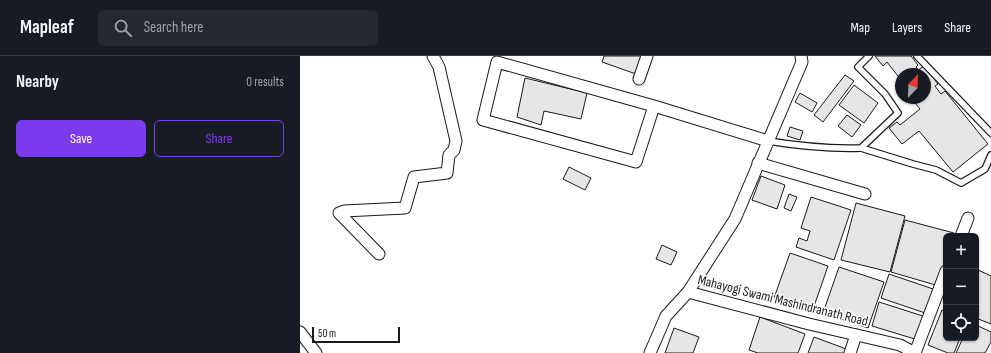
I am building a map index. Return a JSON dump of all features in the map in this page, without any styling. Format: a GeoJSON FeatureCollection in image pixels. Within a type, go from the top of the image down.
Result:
{"type":"FeatureCollection","features":[{"type":"Feature","properties":{"kind":"street"},"geometry":{"type":"LineString","coordinates":[[379,254],[339,213],[344,211],[405,208],[414,177],[447,173],[449,155],[454,150],[456,141],[439,67],[433,56]]}},
{"type":"Feature","properties":{"kind":"street"},"geometry":{"type":"LineString","coordinates":[[639,79],[647,56]]}},
{"type":"Feature","properties":{"kind":"street","name":"Mahayogi Swami Mashindranath Road"},"geometry":{"type":"LineString","coordinates":[[801,56],[802,62],[735,220],[688,292],[809,324],[900,345],[915,353]]}},
{"type":"Feature","properties":{"kind":"street"},"geometry":{"type":"LineString","coordinates":[[654,106],[636,162],[484,120],[497,62],[654,106],[768,141]]}},
{"type":"Feature","properties":{"kind":"street"},"geometry":{"type":"LineString","coordinates":[[758,164],[865,194]]}},
{"type":"Feature","properties":{"kind":"street"},"geometry":{"type":"LineString","coordinates":[[962,233],[968,218]]}},
{"type":"Feature","properties":{"kind":"street"},"geometry":{"type":"LineString","coordinates":[[915,353],[943,279]]}},
{"type":"Feature","properties":{"kind":"street"},"geometry":{"type":"LineString","coordinates":[[650,353],[666,316],[688,292]]}},
{"type":"Feature","properties":{"kind":"street"},"geometry":{"type":"LineString","coordinates":[[300,332],[316,353]]}},
{"type":"Feature","properties":{"kind":"street"},"geometry":{"type":"LineString","coordinates":[[850,353],[856,335]]}},
{"type":"Feature","properties":{"kind":"lane"},"geometry":{"type":"LineString","coordinates":[[861,148],[898,113],[885,94],[858,67],[869,56]]}},
{"type":"Feature","properties":{"kind":"lane"},"geometry":{"type":"LineString","coordinates":[[917,56],[991,133]]}},
{"type":"Feature","properties":{"kind":"lane"},"geometry":{"type":"LineString","coordinates":[[768,141],[795,146],[861,148],[936,170],[961,183],[985,169],[991,154]]}},
{"type":"Feature","properties":{"kind":"building"},"geometry":{"type":"Polygon","coordinates":[[[604,56],[643,56],[636,74],[602,62],[604,56]]]}},
{"type":"Feature","properties":{"kind":"building"},"geometry":{"type":"Polygon","coordinates":[[[875,56],[911,56],[918,65],[917,68],[895,68],[895,72],[887,62],[883,66],[875,56]]]}},
{"type":"Feature","properties":{"kind":"building"},"geometry":{"type":"Polygon","coordinates":[[[845,75],[854,81],[823,122],[814,115],[845,75]]]}},
{"type":"Feature","properties":{"kind":"building"},"geometry":{"type":"Polygon","coordinates":[[[931,75],[938,84],[935,86],[941,94],[945,91],[988,144],[953,172],[919,131],[902,144],[889,128],[897,122],[900,125],[920,109],[916,104],[931,104],[931,75]]]}},
{"type":"Feature","properties":{"kind":"building"},"geometry":{"type":"Polygon","coordinates":[[[525,78],[587,93],[581,119],[544,111],[541,125],[517,117],[525,78]]]}},
{"type":"Feature","properties":{"kind":"building"},"geometry":{"type":"Polygon","coordinates":[[[854,85],[878,103],[864,123],[839,105],[854,85]]]}},
{"type":"Feature","properties":{"kind":"building"},"geometry":{"type":"Polygon","coordinates":[[[800,93],[817,103],[812,112],[795,102],[800,93]]]}},
{"type":"Feature","properties":{"kind":"building"},"geometry":{"type":"Polygon","coordinates":[[[847,115],[861,125],[852,137],[838,126],[847,115]]]}},
{"type":"Feature","properties":{"kind":"building"},"geometry":{"type":"Polygon","coordinates":[[[790,127],[803,131],[800,140],[787,136],[790,127]]]}},
{"type":"Feature","properties":{"kind":"building"},"geometry":{"type":"Polygon","coordinates":[[[569,167],[591,178],[585,190],[563,179],[569,167]]]}},
{"type":"Feature","properties":{"kind":"building"},"geometry":{"type":"Polygon","coordinates":[[[761,176],[785,185],[777,209],[752,200],[761,176]]]}},
{"type":"Feature","properties":{"kind":"building"},"geometry":{"type":"Polygon","coordinates":[[[789,194],[797,197],[791,211],[784,208],[789,194]]]}},
{"type":"Feature","properties":{"kind":"building"},"geometry":{"type":"Polygon","coordinates":[[[811,197],[851,210],[834,260],[796,247],[799,238],[807,241],[810,231],[801,228],[811,197]]]}},
{"type":"Feature","properties":{"kind":"building"},"geometry":{"type":"Polygon","coordinates":[[[856,203],[905,216],[890,272],[841,260],[856,203]]]}},
{"type":"Feature","properties":{"kind":"building"},"geometry":{"type":"Polygon","coordinates":[[[905,220],[954,233],[943,233],[943,272],[939,286],[891,272],[905,220]]]}},
{"type":"Feature","properties":{"kind":"building"},"geometry":{"type":"Polygon","coordinates":[[[662,245],[677,252],[671,265],[656,259],[662,245]]]}},
{"type":"Feature","properties":{"kind":"building"},"geometry":{"type":"Polygon","coordinates":[[[790,253],[828,266],[812,312],[774,298],[790,253]]]}},
{"type":"Feature","properties":{"kind":"building"},"geometry":{"type":"Polygon","coordinates":[[[839,267],[884,282],[868,328],[823,313],[839,267]]]}},
{"type":"Feature","properties":{"kind":"building"},"geometry":{"type":"Polygon","coordinates":[[[979,270],[991,276],[991,324],[979,319],[979,270]]]}},
{"type":"Feature","properties":{"kind":"building"},"geometry":{"type":"Polygon","coordinates":[[[889,274],[936,290],[928,314],[881,298],[889,274]]]}},
{"type":"Feature","properties":{"kind":"building"},"geometry":{"type":"Polygon","coordinates":[[[879,302],[926,317],[918,340],[872,326],[879,302]]]}},
{"type":"Feature","properties":{"kind":"building"},"geometry":{"type":"Polygon","coordinates":[[[942,310],[943,341],[959,341],[954,353],[948,353],[928,345],[942,310]]]}},
{"type":"Feature","properties":{"kind":"building"},"geometry":{"type":"Polygon","coordinates":[[[760,317],[805,334],[798,353],[758,353],[749,350],[760,317]]]}},
{"type":"Feature","properties":{"kind":"building"},"geometry":{"type":"Polygon","coordinates":[[[979,326],[991,332],[991,342],[985,353],[956,353],[962,341],[979,341],[979,326]]]}},
{"type":"Feature","properties":{"kind":"building"},"geometry":{"type":"Polygon","coordinates":[[[674,328],[699,337],[693,353],[665,353],[674,328]]]}},
{"type":"Feature","properties":{"kind":"building"},"geometry":{"type":"Polygon","coordinates":[[[814,337],[849,350],[848,353],[808,353],[814,337]]]}}]}
